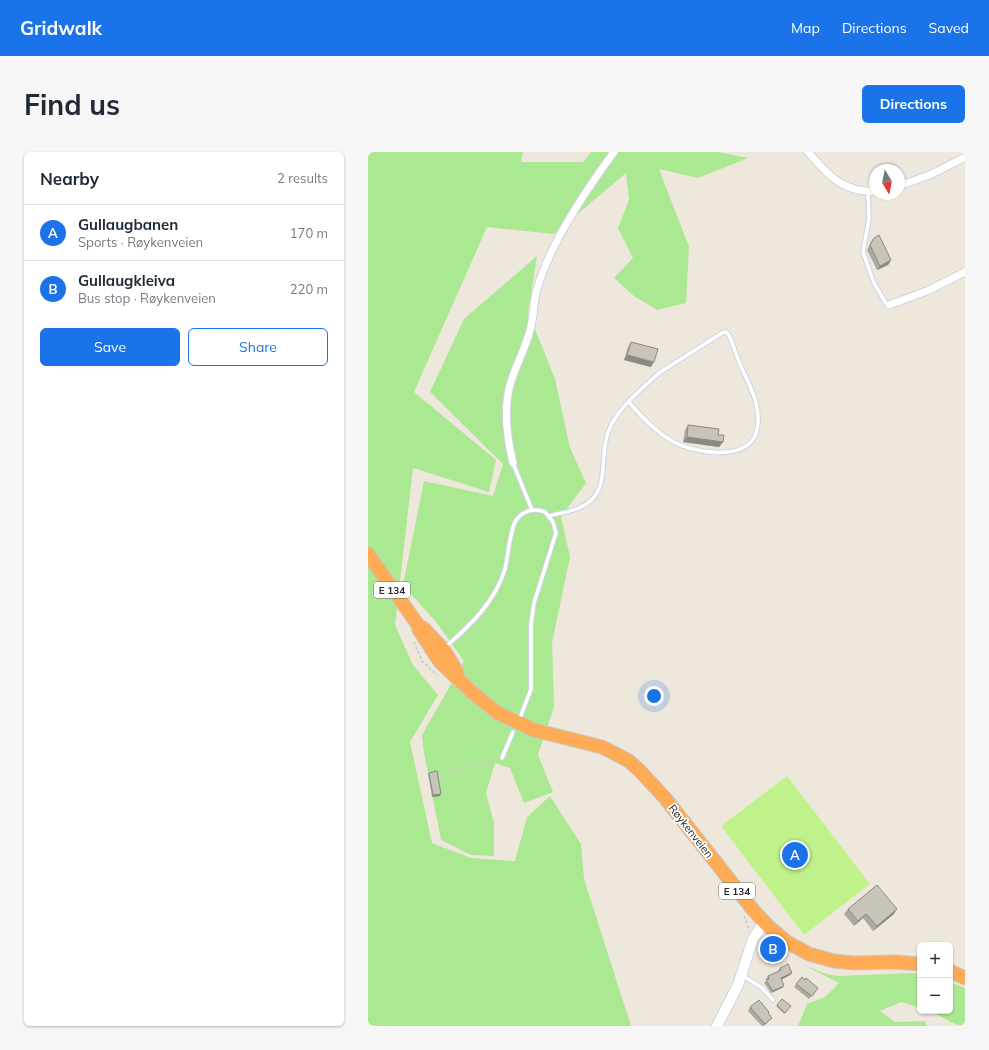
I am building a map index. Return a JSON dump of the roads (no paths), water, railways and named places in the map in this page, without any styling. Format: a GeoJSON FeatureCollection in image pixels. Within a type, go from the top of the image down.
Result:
{"type":"FeatureCollection","features":[{"type":"Feature","properties":{"kind":"highway","name":"Røykenveien"},"geometry":{"type":"LineString","coordinates":[[368,554],[418,625],[423,628],[460,679],[485,704],[511,720],[534,730],[602,747],[635,766],[665,798],[740,895],[764,922],[792,945],[823,959],[854,963],[895,962],[917,964]]}},
{"type":"Feature","properties":{"kind":"highway"},"geometry":{"type":"LineString","coordinates":[[953,972],[965,978]]}},
{"type":"Feature","properties":{"kind":"street"},"geometry":{"type":"LineString","coordinates":[[513,462],[508,437],[507,403],[510,384],[530,333],[536,290],[558,240],[586,192],[614,152]]}},
{"type":"Feature","properties":{"kind":"street"},"geometry":{"type":"LineString","coordinates":[[808,152],[826,173],[842,184],[857,190],[869,191]]}},
{"type":"Feature","properties":{"kind":"street"},"geometry":{"type":"LineString","coordinates":[[905,184],[932,174],[965,157]]}},
{"type":"Feature","properties":{"kind":"street"},"geometry":{"type":"LineString","coordinates":[[889,305],[927,291],[965,272]]}},
{"type":"Feature","properties":{"kind":"street"},"geometry":{"type":"LineString","coordinates":[[717,1026],[742,976],[753,939],[764,922]]}},
{"type":"Feature","properties":{"kind":"lane"},"geometry":{"type":"LineString","coordinates":[[871,200],[863,252],[874,283],[885,302],[889,305]]}},
{"type":"Feature","properties":{"kind":"lane"},"geometry":{"type":"LineString","coordinates":[[550,516],[580,508],[595,497],[601,482],[608,431],[616,417],[629,402],[664,370],[718,335],[726,332],[755,394],[757,431],[752,439],[744,446],[731,452],[710,452],[693,449],[679,445],[661,434],[629,402]]}},
{"type":"Feature","properties":{"kind":"lane"},"geometry":{"type":"LineString","coordinates":[[513,462],[532,510]]}},
{"type":"Feature","properties":{"kind":"lane"},"geometry":{"type":"LineString","coordinates":[[439,652],[465,630],[488,603],[504,569],[515,521],[524,513],[532,510],[545,512],[550,516],[555,526],[555,539],[534,603],[531,624],[531,689],[520,718]]}},
{"type":"Feature","properties":{"kind":"lane"},"geometry":{"type":"LineString","coordinates":[[502,758],[513,732]]}},
{"type":"Feature","properties":{"kind":"lane"},"geometry":{"type":"LineString","coordinates":[[742,976],[761,987],[773,1000]]}},
{"type":"Feature","properties":{"kind":"place","name":"Gullaugbanen"},"geometry":{"type":"Point","coordinates":[795,855]}},
{"type":"Feature","properties":{"kind":"place","name":"Gullaugkleiva"},"geometry":{"type":"Point","coordinates":[773,949]}}]}
